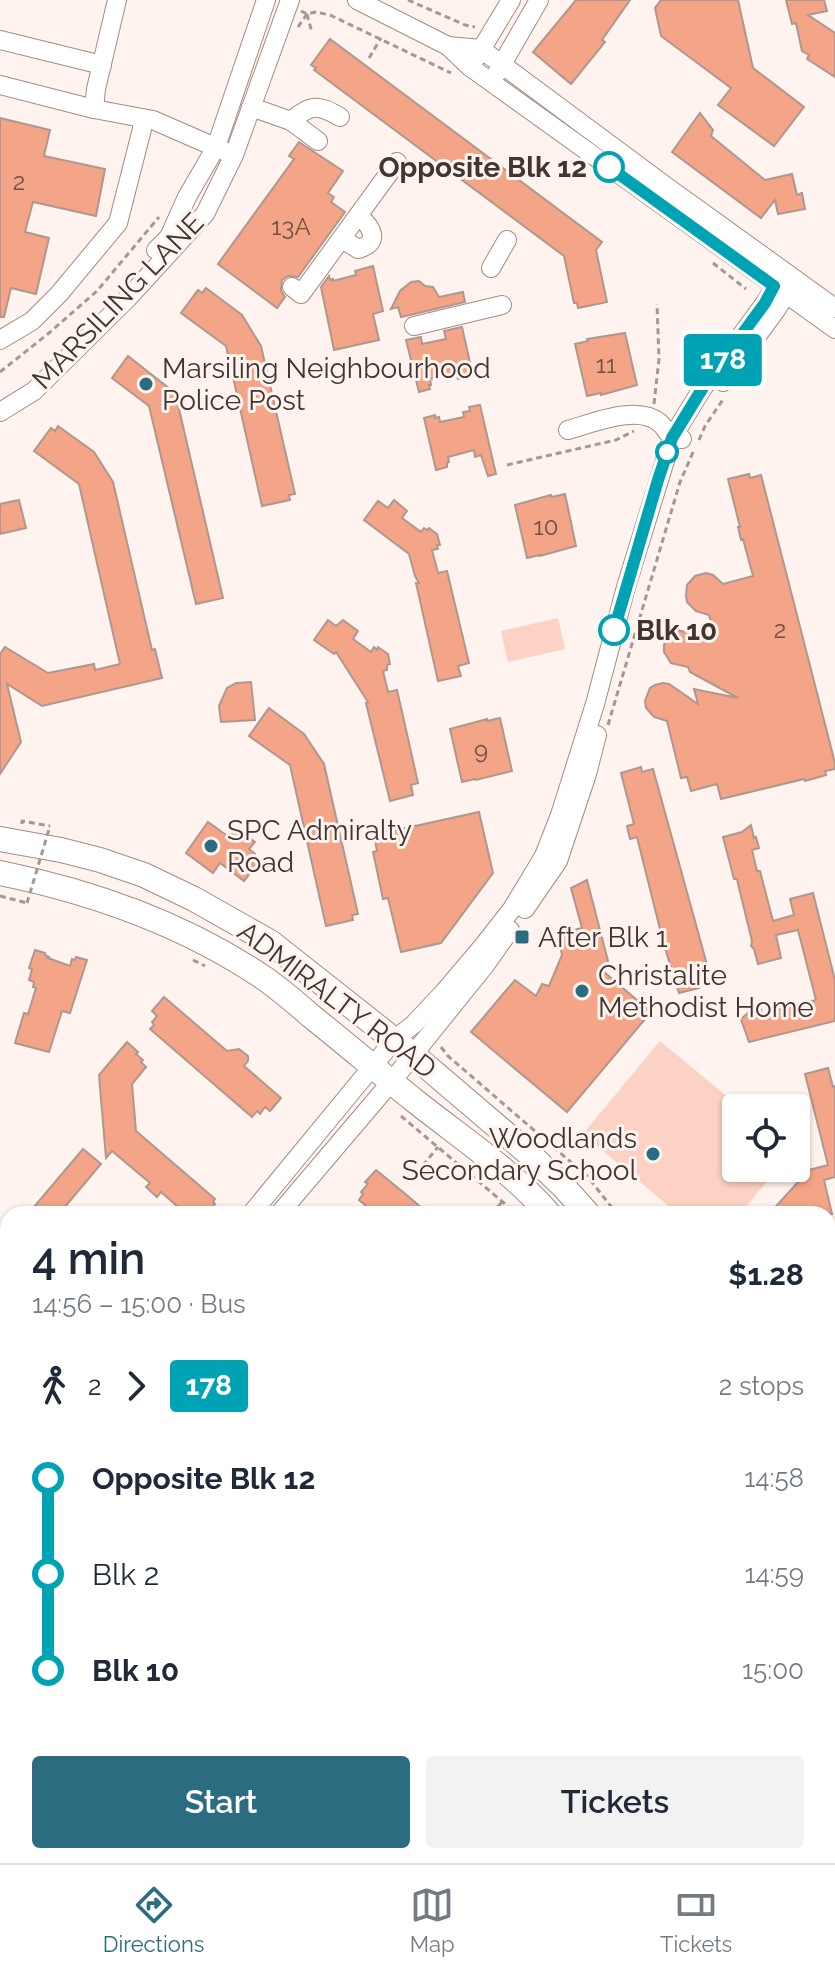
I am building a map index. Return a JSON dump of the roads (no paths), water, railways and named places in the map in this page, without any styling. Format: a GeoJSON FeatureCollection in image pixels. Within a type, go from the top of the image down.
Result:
{"type":"FeatureCollection","features":[{"type":"Feature","properties":{"kind":"main road","name":"ADMIRALTY ROAD"},"geometry":{"type":"LineString","coordinates":[[0,839],[61,850],[144,875],[270,942],[404,1047],[526,1151],[581,1206]]}},
{"type":"Feature","properties":{"kind":"main road","name":"ADMIRALTY ROAD"},"geometry":{"type":"LineString","coordinates":[[0,873],[95,896],[221,950],[266,980],[512,1177],[542,1206]]}},
{"type":"Feature","properties":{"kind":"street"},"geometry":{"type":"LineString","coordinates":[[94,109],[117,0]]}},
{"type":"Feature","properties":{"kind":"street","name":"MARSILING LANE"},"geometry":{"type":"LineString","coordinates":[[0,397],[28,381],[169,237],[187,197],[216,147],[266,0]]}},
{"type":"Feature","properties":{"kind":"street"},"geometry":{"type":"LineString","coordinates":[[463,71],[481,49],[511,0]]}},
{"type":"Feature","properties":{"kind":"street"},"geometry":{"type":"LineString","coordinates":[[492,82],[539,0]]}},
{"type":"Feature","properties":{"kind":"street"},"geometry":{"type":"LineString","coordinates":[[362,1],[448,46],[481,49],[785,283],[835,329]]}},
{"type":"Feature","properties":{"kind":"street","name":"MARSILING LANE"},"geometry":{"type":"LineString","coordinates":[[0,412],[34,391],[128,298],[205,214],[234,155],[289,3]]}},
{"type":"Feature","properties":{"kind":"street"},"geometry":{"type":"LineString","coordinates":[[0,40],[102,65]]}},
{"type":"Feature","properties":{"kind":"street"},"geometry":{"type":"LineString","coordinates":[[448,46],[463,71],[492,82],[785,283],[835,308]]}},
{"type":"Feature","properties":{"kind":"street"},"geometry":{"type":"LineString","coordinates":[[0,85],[94,109],[153,120],[234,155]]}},
{"type":"Feature","properties":{"kind":"street"},"geometry":{"type":"LineString","coordinates":[[251,107],[291,121],[318,141]]}},
{"type":"Feature","properties":{"kind":"street"},"geometry":{"type":"LineString","coordinates":[[291,121],[314,107],[326,109],[340,117]]}},
{"type":"Feature","properties":{"kind":"street"},"geometry":{"type":"LineString","coordinates":[[0,340],[32,321],[59,294],[118,223],[142,129],[142,118]]}},
{"type":"Feature","properties":{"kind":"street"},"geometry":{"type":"LineString","coordinates":[[292,287],[301,294],[334,242],[359,216],[397,162]]}},
{"type":"Feature","properties":{"kind":"street"},"geometry":{"type":"LineString","coordinates":[[334,242],[358,249],[371,243],[372,231],[359,216]]}},
{"type":"Feature","properties":{"kind":"street"},"geometry":{"type":"LineString","coordinates":[[491,268],[507,240]]}},
{"type":"Feature","properties":{"kind":"street"},"geometry":{"type":"LineString","coordinates":[[258,1206],[404,1047],[414,1024],[512,909],[544,856],[590,718],[626,587],[678,439],[704,406],[785,283]]}},
{"type":"Feature","properties":{"kind":"street"},"geometry":{"type":"LineString","coordinates":[[414,326],[502,305]]}},
{"type":"Feature","properties":{"kind":"street"},"geometry":{"type":"LineString","coordinates":[[568,430],[627,415],[641,415],[658,422],[678,439]]}},
{"type":"Feature","properties":{"kind":"street"},"geometry":{"type":"LineString","coordinates":[[285,1206],[382,1073]]}},
{"type":"Feature","properties":{"kind":"place","name":"Opposite Blk 12"},"geometry":{"type":"Point","coordinates":[609,167]}},
{"type":"Feature","properties":{"kind":"place","name":"Marsiling Neighbourhood Police Post"},"geometry":{"type":"Point","coordinates":[146,384]}},
{"type":"Feature","properties":{"kind":"place","name":"Blk 10"},"geometry":{"type":"Point","coordinates":[614,630]}},
{"type":"Feature","properties":{"kind":"place","name":"SPC Admiralty Road"},"geometry":{"type":"Point","coordinates":[211,846]}},
{"type":"Feature","properties":{"kind":"place","name":"After Blk 1"},"geometry":{"type":"Point","coordinates":[522,937]}},
{"type":"Feature","properties":{"kind":"place","name":"Christalite Methodist Home"},"geometry":{"type":"Point","coordinates":[582,991]}},
{"type":"Feature","properties":{"kind":"place","name":"Woodlands Secondary School"},"geometry":{"type":"Point","coordinates":[653,1154]}}]}
